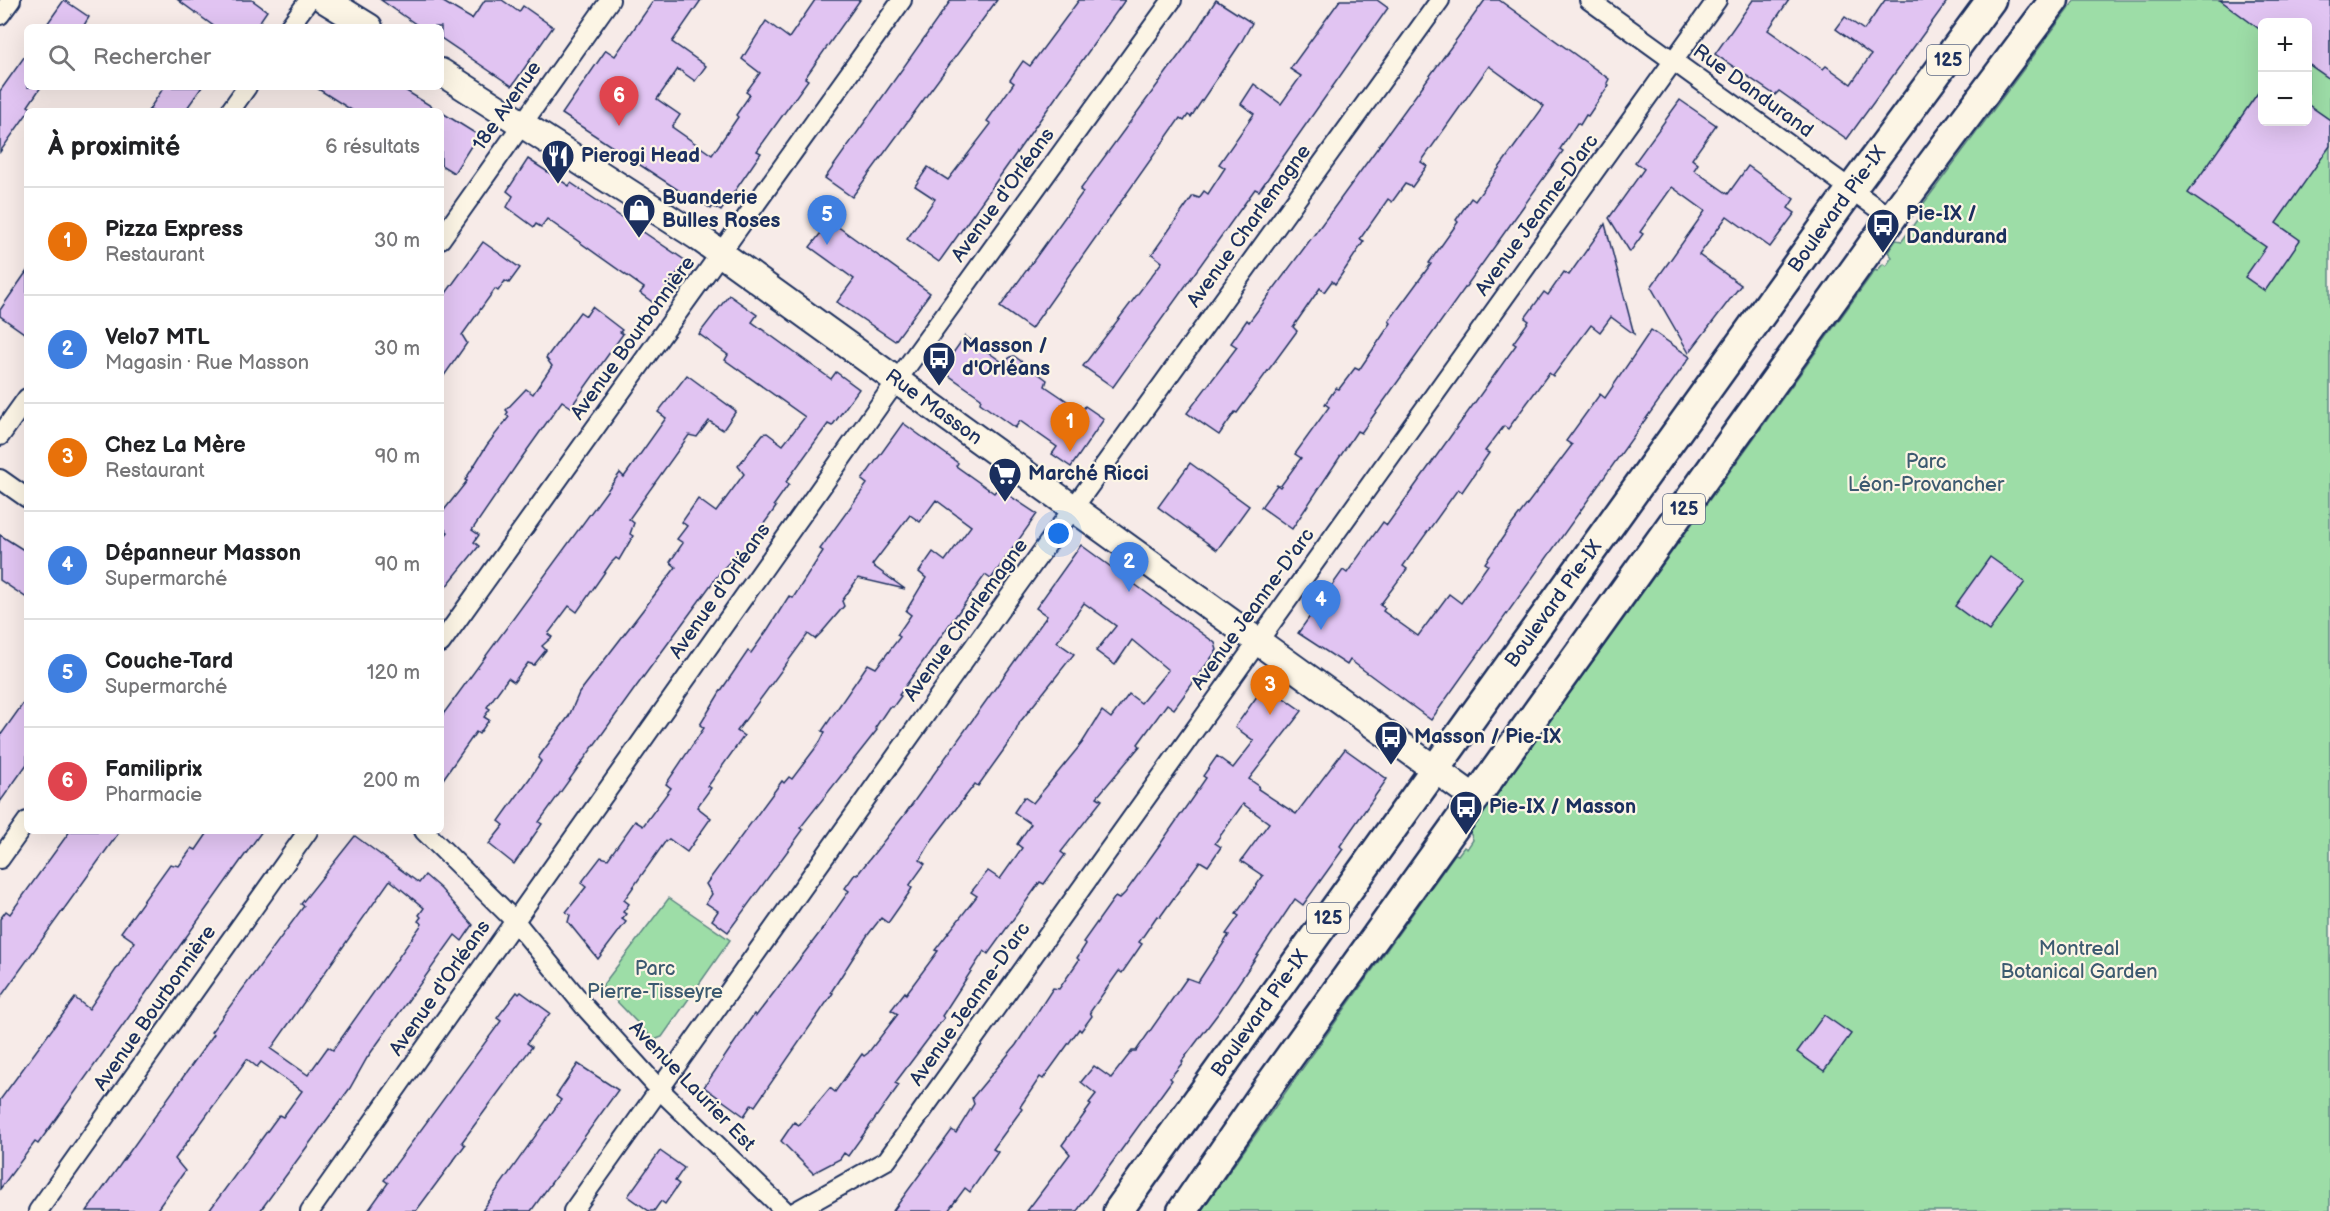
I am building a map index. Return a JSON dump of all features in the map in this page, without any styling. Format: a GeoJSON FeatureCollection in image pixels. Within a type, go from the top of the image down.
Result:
{"type":"FeatureCollection","features":[{"type":"Feature","properties":{"kind":"main road","name":"Boulevard Pie-IX"},"geometry":{"type":"LineString","coordinates":[[1118,1211],[1851,190],[1991,0]]}},
{"type":"Feature","properties":{"kind":"main road","name":"125"},"geometry":{"type":"LineString","coordinates":[[1182,1211],[1892,219],[2054,0]]}},
{"type":"Feature","properties":{"kind":"street"},"geometry":{"type":"LineString","coordinates":[[0,15],[11,0]]}},
{"type":"Feature","properties":{"kind":"street"},"geometry":{"type":"LineString","coordinates":[[291,24],[309,0]]}},
{"type":"Feature","properties":{"kind":"street"},"geometry":{"type":"LineString","coordinates":[[325,0],[364,24]]}},
{"type":"Feature","properties":{"kind":"street","name":"18e Avenue"},"geometry":{"type":"LineString","coordinates":[[444,235],[610,0]]}},
{"type":"Feature","properties":{"kind":"street","name":"Avenue Bourbonnière"},"geometry":{"type":"LineString","coordinates":[[444,639],[902,0]]}},
{"type":"Feature","properties":{"kind":"street","name":"Avenue d'Orléans"},"geometry":{"type":"LineString","coordinates":[[310,1211],[897,380],[1172,0]]}},
{"type":"Feature","properties":{"kind":"street","name":"Avenue Charlemagne"},"geometry":{"type":"LineString","coordinates":[[573,1211],[1007,600],[1440,0]]}},
{"type":"Feature","properties":{"kind":"street","name":"Rue Dandurand"},"geometry":{"type":"LineString","coordinates":[[1588,0],[1892,219]]}},
{"type":"Feature","properties":{"kind":"street","name":"Avenue Jeanne-D'arc"},"geometry":{"type":"LineString","coordinates":[[796,1211],[887,1160],[1717,0]]}},
{"type":"Feature","properties":{"kind":"street","name":"Rue Masson"},"geometry":{"type":"LineString","coordinates":[[444,74],[524,123],[722,254],[1476,798]]}},
{"type":"Feature","properties":{"kind":"street"},"geometry":{"type":"LineString","coordinates":[[232,108],[245,90]]}},
{"type":"Feature","properties":{"kind":"street"},"geometry":{"type":"LineString","coordinates":[[0,436],[24,402]]}},
{"type":"Feature","properties":{"kind":"street"},"geometry":{"type":"LineString","coordinates":[[0,479],[24,496]]}},
{"type":"Feature","properties":{"kind":"street"},"geometry":{"type":"LineString","coordinates":[[0,859],[24,825]]}},
{"type":"Feature","properties":{"kind":"street","name":"Avenue Bourbonnière"},"geometry":{"type":"LineString","coordinates":[[38,1211],[306,834]]}},
{"type":"Feature","properties":{"kind":"street","name":"Avenue Laurier Est"},"geometry":{"type":"LineString","coordinates":[[427,834],[514,920],[584,1006],[660,1090],[785,1211]]}},
{"type":"Feature","properties":{"kind":"green space","name":"Montreal Botanical Garden"},"geometry":{"type":"Polygon","coordinates":[[[2075,0],[2330,0],[2330,1211],[1201,1211],[1455,854],[1458,855],[1464,847],[1467,849],[1473,840],[1470,832],[1875,270],[1877,271],[1883,264],[1886,266],[1892,257],[1888,252],[1896,240],[1902,241],[1924,210],[1921,207],[2075,0]]]}},
{"type":"Feature","properties":{"kind":"green space","name":"Parc Pierre-Tisseyre"},"geometry":{"type":"Polygon","coordinates":[[[669,898],[730,940],[662,1037],[654,1040],[602,986],[669,898]]]}},
{"type":"Feature","properties":{"kind":"building"},"geometry":{"type":"Polygon","coordinates":[[[64,0],[89,17],[85,24],[47,24],[64,0]]]}},
{"type":"Feature","properties":{"kind":"building"},"geometry":{"type":"Polygon","coordinates":[[[178,0],[252,0],[267,11],[258,24],[211,24],[178,0]]]}},
{"type":"Feature","properties":{"kind":"building"},"geometry":{"type":"Polygon","coordinates":[[[381,0],[440,0],[472,19],[485,0],[502,0],[519,12],[523,6],[553,27],[512,86],[444,40],[444,24],[416,24],[381,0]]]}},
{"type":"Feature","properties":{"kind":"building"},"geometry":{"type":"Polygon","coordinates":[[[654,0],[701,0],[672,42],[706,66],[695,81],[678,69],[657,99],[680,115],[672,127],[712,155],[738,117],[736,115],[750,95],[746,92],[760,73],[742,59],[766,21],[789,38],[815,0],[860,0],[805,78],[808,80],[757,151],[761,153],[721,211],[713,206],[711,209],[697,199],[695,201],[562,114],[606,50],[615,56],[654,0]]]}},
{"type":"Feature","properties":{"kind":"building"},"geometry":{"type":"Polygon","coordinates":[[[951,0],[997,0],[852,197],[825,178],[951,0]]]}},
{"type":"Feature","properties":{"kind":"building"},"geometry":{"type":"Polygon","coordinates":[[[1079,0],[1125,0],[939,262],[907,239],[935,199],[915,186],[928,167],[948,180],[991,124],[987,121],[1014,83],[1010,80],[1023,61],[1030,66],[1079,0]]]}},
{"type":"Feature","properties":{"kind":"building"},"geometry":{"type":"Polygon","coordinates":[[[1216,0],[1252,23],[1191,117],[1188,115],[1184,121],[1180,118],[1031,329],[1000,307],[1083,192],[1080,190],[1191,39],[1216,0]]]}},
{"type":"Feature","properties":{"kind":"building"},"geometry":{"type":"Polygon","coordinates":[[[1340,0],[1377,0],[1388,8],[1259,191],[1255,189],[1113,387],[1083,366],[1162,262],[1152,254],[1193,196],[1199,198],[1204,191],[1208,194],[1225,168],[1219,164],[1254,114],[1241,104],[1254,84],[1281,104],[1301,76],[1290,69],[1340,0]]]}},
{"type":"Feature","properties":{"kind":"building"},"geometry":{"type":"Polygon","coordinates":[[[1485,0],[1499,0],[1609,79],[1607,83],[1609,85],[1588,116],[1586,115],[1580,125],[1577,123],[1560,149],[1563,151],[1361,433],[1357,431],[1292,529],[1261,507],[1277,485],[1280,487],[1301,458],[1295,454],[1329,407],[1325,404],[1336,388],[1339,389],[1355,368],[1359,370],[1391,323],[1389,321],[1431,264],[1429,263],[1458,222],[1456,220],[1471,198],[1475,201],[1544,106],[1489,66],[1421,162],[1427,166],[1412,187],[1405,184],[1392,202],[1388,199],[1360,239],[1364,241],[1335,284],[1332,281],[1324,292],[1320,288],[1293,327],[1297,331],[1219,435],[1187,413],[1237,347],[1231,343],[1247,320],[1249,322],[1328,216],[1485,0]]]}},
{"type":"Feature","properties":{"kind":"building"},"geometry":{"type":"Polygon","coordinates":[[[1753,0],[1789,0],[1768,30],[1823,69],[1826,66],[1851,84],[1871,55],[1836,29],[1845,17],[1864,30],[1885,0],[1948,0],[1847,139],[1779,91],[1775,95],[1715,54],[1753,0]]]}},
{"type":"Feature","properties":{"kind":"building"},"geometry":{"type":"Polygon","coordinates":[[[2220,0],[2330,0],[2330,79],[2312,66],[2312,18],[2258,18],[2258,28],[2220,0]]]}},
{"type":"Feature","properties":{"kind":"building"},"geometry":{"type":"Polygon","coordinates":[[[24,57],[24,90],[39,90],[28,106],[31,108],[24,108],[24,118],[0,152],[0,91],[24,57]]]}},
{"type":"Feature","properties":{"kind":"building"},"geometry":{"type":"Polygon","coordinates":[[[162,90],[200,90],[187,108],[150,108],[162,90]]]}},
{"type":"Feature","properties":{"kind":"building"},"geometry":{"type":"Polygon","coordinates":[[[320,90],[405,90],[434,108],[348,108],[320,90]]]}},
{"type":"Feature","properties":{"kind":"building"},"geometry":{"type":"Polygon","coordinates":[[[2258,93],[2258,126],[2312,126],[2312,107],[2330,120],[2330,146],[2276,223],[2300,240],[2265,291],[2245,277],[2266,247],[2188,193],[2258,93]]]}},
{"type":"Feature","properties":{"kind":"building"},"geometry":{"type":"Polygon","coordinates":[[[1680,100],[1716,125],[1692,159],[1698,164],[1694,170],[1728,194],[1748,166],[1794,199],[1788,208],[1795,213],[1770,247],[1727,216],[1699,255],[1741,285],[1689,353],[1651,287],[1705,211],[1672,187],[1640,232],[1643,234],[1630,252],[1609,218],[1644,169],[1635,162],[1680,100]]]}},
{"type":"Feature","properties":{"kind":"building"},"geometry":{"type":"Polygon","coordinates":[[[444,114],[478,135],[454,173],[444,167],[444,114]]]}},
{"type":"Feature","properties":{"kind":"building"},"geometry":{"type":"Polygon","coordinates":[[[528,159],[569,186],[571,183],[686,261],[655,304],[640,293],[644,288],[547,219],[541,227],[536,224],[534,227],[507,207],[513,196],[507,191],[528,159]]]}},
{"type":"Feature","properties":{"kind":"building"},"geometry":{"type":"Polygon","coordinates":[[[830,221],[930,293],[895,341],[837,302],[854,279],[810,247],[830,221]]]}},
{"type":"Feature","properties":{"kind":"building"},"geometry":{"type":"Polygon","coordinates":[[[1605,224],[1634,334],[1611,317],[1600,332],[1591,325],[1553,376],[1549,373],[1508,429],[1504,426],[1485,451],[1489,453],[1462,492],[1458,489],[1403,566],[1407,569],[1380,605],[1385,608],[1383,611],[1418,636],[1449,594],[1461,603],[1488,565],[1485,563],[1510,527],[1572,445],[1566,441],[1600,394],[1605,398],[1651,330],[1690,357],[1431,720],[1350,660],[1347,665],[1298,633],[1343,570],[1347,573],[1383,522],[1387,525],[1516,345],[1513,343],[1529,321],[1525,318],[1544,292],[1548,295],[1564,272],[1569,275],[1605,224]]]}},
{"type":"Feature","properties":{"kind":"building"},"geometry":{"type":"Polygon","coordinates":[[[483,242],[520,268],[509,283],[505,281],[498,291],[495,289],[462,335],[467,343],[444,376],[444,296],[483,242]]]}},
{"type":"Feature","properties":{"kind":"building"},"geometry":{"type":"Polygon","coordinates":[[[24,275],[24,333],[0,316],[0,310],[24,275]]]}},
{"type":"Feature","properties":{"kind":"building"},"geometry":{"type":"Polygon","coordinates":[[[729,295],[757,315],[752,322],[831,379],[836,372],[859,389],[832,426],[828,424],[786,482],[789,484],[774,505],[776,507],[742,554],[739,552],[721,571],[633,691],[539,822],[542,824],[514,864],[489,844],[504,825],[499,821],[541,761],[538,758],[569,716],[579,693],[676,567],[670,562],[683,543],[677,539],[687,526],[682,522],[698,499],[716,512],[744,474],[738,466],[763,434],[767,433],[783,445],[805,417],[725,360],[728,355],[699,334],[729,295]]]}},
{"type":"Feature","properties":{"kind":"building"},"geometry":{"type":"Polygon","coordinates":[[[592,307],[622,330],[620,332],[623,334],[571,407],[562,401],[520,460],[472,530],[479,535],[474,542],[479,546],[444,589],[444,537],[448,532],[444,529],[444,510],[467,481],[465,480],[487,445],[509,417],[506,415],[508,412],[506,410],[526,389],[533,394],[552,366],[546,358],[580,312],[586,316],[592,307]]]}},
{"type":"Feature","properties":{"kind":"building"},"geometry":{"type":"Polygon","coordinates":[[[965,336],[1005,364],[1010,357],[1014,356],[1047,380],[1045,386],[1082,411],[1085,406],[1104,419],[1071,467],[1052,454],[1057,447],[1020,421],[1015,428],[980,403],[981,398],[941,370],[965,336]]]}},
{"type":"Feature","properties":{"kind":"building"},"geometry":{"type":"Polygon","coordinates":[[[687,375],[736,411],[723,430],[709,421],[697,437],[689,435],[629,519],[634,523],[630,534],[633,536],[619,560],[616,558],[611,563],[577,612],[569,606],[548,634],[552,637],[542,646],[546,650],[534,665],[528,663],[514,682],[508,678],[487,707],[490,709],[484,717],[489,720],[479,734],[476,732],[444,778],[444,713],[620,473],[624,477],[666,418],[658,412],[687,375]]]}},
{"type":"Feature","properties":{"kind":"building"},"geometry":{"type":"Polygon","coordinates":[[[903,423],[958,463],[956,466],[994,493],[998,488],[1037,514],[991,579],[985,575],[899,695],[901,696],[893,707],[889,707],[875,728],[877,730],[800,828],[803,830],[728,932],[712,920],[718,911],[706,903],[712,894],[706,884],[782,781],[784,783],[789,777],[792,779],[820,742],[825,732],[822,731],[868,664],[876,668],[900,637],[897,635],[911,615],[906,611],[926,578],[919,572],[933,552],[945,561],[971,526],[936,500],[920,522],[910,515],[872,565],[905,589],[858,578],[842,601],[844,606],[822,632],[815,639],[808,634],[737,731],[744,736],[708,786],[711,788],[697,807],[711,818],[687,852],[669,839],[665,842],[624,900],[629,904],[623,912],[626,914],[622,919],[626,922],[598,959],[568,922],[570,915],[566,912],[586,887],[581,883],[601,857],[608,859],[635,821],[643,826],[671,788],[666,784],[704,728],[700,725],[720,692],[748,651],[751,653],[789,596],[793,598],[823,551],[820,549],[867,484],[862,480],[903,423]]]}},
{"type":"Feature","properties":{"kind":"building"},"geometry":{"type":"Polygon","coordinates":[[[1190,463],[1249,506],[1217,550],[1158,507],[1190,463]]]}},
{"type":"Feature","properties":{"kind":"building"},"geometry":{"type":"Polygon","coordinates":[[[0,535],[24,550],[24,596],[0,580],[0,535]]]}},
{"type":"Feature","properties":{"kind":"building"},"geometry":{"type":"Polygon","coordinates":[[[1081,545],[1215,643],[1217,650],[1174,709],[1167,704],[1138,744],[1140,746],[1097,797],[1102,800],[1061,852],[1065,855],[1044,884],[1040,882],[988,954],[984,951],[942,1016],[944,1018],[895,1083],[899,1085],[848,1156],[844,1153],[840,1159],[813,1173],[781,1141],[794,1122],[799,1125],[830,1088],[835,1092],[862,1054],[864,1056],[868,1053],[898,1014],[891,1010],[905,992],[906,994],[938,951],[935,950],[977,896],[971,892],[988,871],[1000,879],[1022,848],[1017,844],[1031,824],[1014,812],[1024,797],[1033,803],[1082,743],[1102,711],[1111,718],[1129,694],[1141,703],[1168,670],[1132,640],[1115,665],[1096,651],[1116,626],[1084,603],[1057,642],[1074,654],[1020,722],[1013,737],[978,786],[975,784],[932,840],[920,860],[925,864],[909,886],[912,888],[909,893],[888,923],[881,918],[867,936],[831,992],[833,993],[755,1106],[752,1104],[744,1116],[704,1087],[754,1014],[756,1016],[821,931],[849,891],[845,888],[855,874],[857,875],[905,814],[1047,616],[1036,608],[1081,545]]]}},
{"type":"Feature","properties":{"kind":"building"},"geometry":{"type":"Polygon","coordinates":[[[1990,557],[2025,582],[1989,631],[1955,606],[1990,557]]]}},
{"type":"Feature","properties":{"kind":"building"},"geometry":{"type":"Polygon","coordinates":[[[1265,685],[1302,711],[1249,779],[1259,786],[1258,789],[1296,814],[1345,749],[1387,779],[1340,846],[1343,849],[1303,905],[1295,899],[1220,1011],[1170,1078],[1172,1080],[1077,1211],[1027,1211],[1070,1154],[1062,1145],[1091,1105],[1089,1103],[1096,1094],[1081,1082],[1094,1066],[1111,1078],[1132,1051],[1136,1051],[1187,978],[1198,982],[1229,935],[1226,934],[1239,916],[1236,914],[1263,876],[1241,861],[1269,823],[1243,804],[1215,843],[1221,847],[1208,866],[1200,861],[1160,917],[1157,916],[1139,942],[1142,944],[1122,973],[1119,971],[1090,1012],[1092,1016],[1081,1031],[1079,1029],[1043,1079],[1040,1077],[1020,1107],[1022,1109],[993,1149],[998,1152],[970,1192],[965,1188],[948,1211],[893,1211],[952,1130],[956,1133],[974,1104],[972,1098],[1016,1045],[1053,988],[1059,989],[1079,960],[1077,958],[1086,944],[1083,942],[1115,897],[1119,899],[1125,893],[1206,778],[1203,776],[1217,756],[1233,768],[1254,741],[1235,727],[1265,685]]]}},
{"type":"Feature","properties":{"kind":"building"},"geometry":{"type":"Polygon","coordinates":[[[24,702],[24,768],[0,802],[0,736],[24,702]]]}},
{"type":"Feature","properties":{"kind":"building"},"geometry":{"type":"Polygon","coordinates":[[[68,834],[118,834],[0,998],[0,919],[6,911],[10,914],[68,834]]]}},
{"type":"Feature","properties":{"kind":"building"},"geometry":{"type":"Polygon","coordinates":[[[207,834],[260,834],[38,1144],[35,1142],[0,1189],[0,1100],[75,998],[89,1009],[135,942],[121,932],[170,864],[179,866],[192,848],[196,850],[207,834]]]}},
{"type":"Feature","properties":{"kind":"building"},"geometry":{"type":"Polygon","coordinates":[[[355,836],[419,883],[425,875],[441,889],[473,925],[462,941],[455,935],[367,1058],[350,1088],[260,1211],[209,1211],[279,1115],[283,1117],[302,1091],[261,1062],[257,1067],[247,1059],[175,1159],[185,1171],[156,1211],[87,1211],[214,1034],[211,1032],[304,906],[301,904],[355,836]],[[390,880],[271,1049],[308,1075],[328,1047],[333,1050],[422,924],[418,921],[424,908],[390,880]]]}},
{"type":"Feature","properties":{"kind":"building"},"geometry":{"type":"Polygon","coordinates":[[[517,992],[519,994],[521,992],[550,1013],[527,1043],[532,1047],[462,1142],[465,1145],[416,1211],[368,1211],[388,1183],[384,1180],[501,1021],[497,1018],[517,992]]]}},
{"type":"Feature","properties":{"kind":"building"},"geometry":{"type":"Polygon","coordinates":[[[1824,1015],[1851,1034],[1824,1071],[1797,1052],[1824,1015]]]}},
{"type":"Feature","properties":{"kind":"building"},"geometry":{"type":"Polygon","coordinates":[[[578,1064],[618,1090],[531,1211],[482,1211],[561,1100],[556,1096],[578,1064]]]}},
{"type":"Feature","properties":{"kind":"building"},"geometry":{"type":"Polygon","coordinates":[[[660,1151],[684,1168],[675,1181],[679,1184],[665,1204],[661,1201],[654,1211],[649,1211],[628,1196],[660,1151]]]}},
{"type":"Feature","properties":{"kind":"place","name":"Familiprix"},"geometry":{"type":"Point","coordinates":[619,126]}},
{"type":"Feature","properties":{"kind":"place","name":"Pierogi Head"},"geometry":{"type":"Point","coordinates":[558,185]}},
{"type":"Feature","properties":{"kind":"place","name":"Buanderie Bulles Roses"},"geometry":{"type":"Point","coordinates":[639,239]}},
{"type":"Feature","properties":{"kind":"place","name":"Couche-Tard"},"geometry":{"type":"Point","coordinates":[827,245]}},
{"type":"Feature","properties":{"kind":"place","name":"Pie-IX / Dandurand"},"geometry":{"type":"Point","coordinates":[1883,254]}},
{"type":"Feature","properties":{"kind":"place","name":"Masson / d'Orléans"},"geometry":{"type":"Point","coordinates":[939,387]}},
{"type":"Feature","properties":{"kind":"place","name":"Pizza Express"},"geometry":{"type":"Point","coordinates":[1070,452]}},
{"type":"Feature","properties":{"kind":"place","name":"Marché Ricci"},"geometry":{"type":"Point","coordinates":[1005,503]}},
{"type":"Feature","properties":{"kind":"place","name":"Velo7 MTL"},"geometry":{"type":"Point","coordinates":[1129,592]}},
{"type":"Feature","properties":{"kind":"place","name":"Dépanneur Masson"},"geometry":{"type":"Point","coordinates":[1321,630]}},
{"type":"Feature","properties":{"kind":"place","name":"Chez La Mère"},"geometry":{"type":"Point","coordinates":[1270,715]}},
{"type":"Feature","properties":{"kind":"place","name":"Masson / Pie-IX"},"geometry":{"type":"Point","coordinates":[1391,766]}},
{"type":"Feature","properties":{"kind":"place","name":"Pie-IX / Masson"},"geometry":{"type":"Point","coordinates":[1466,836]}},
{"type":"Feature","properties":{"kind":"park label","name":"Parc Léon-Provancher"},"geometry":{"type":"Point","coordinates":[1926,474]}}]}
